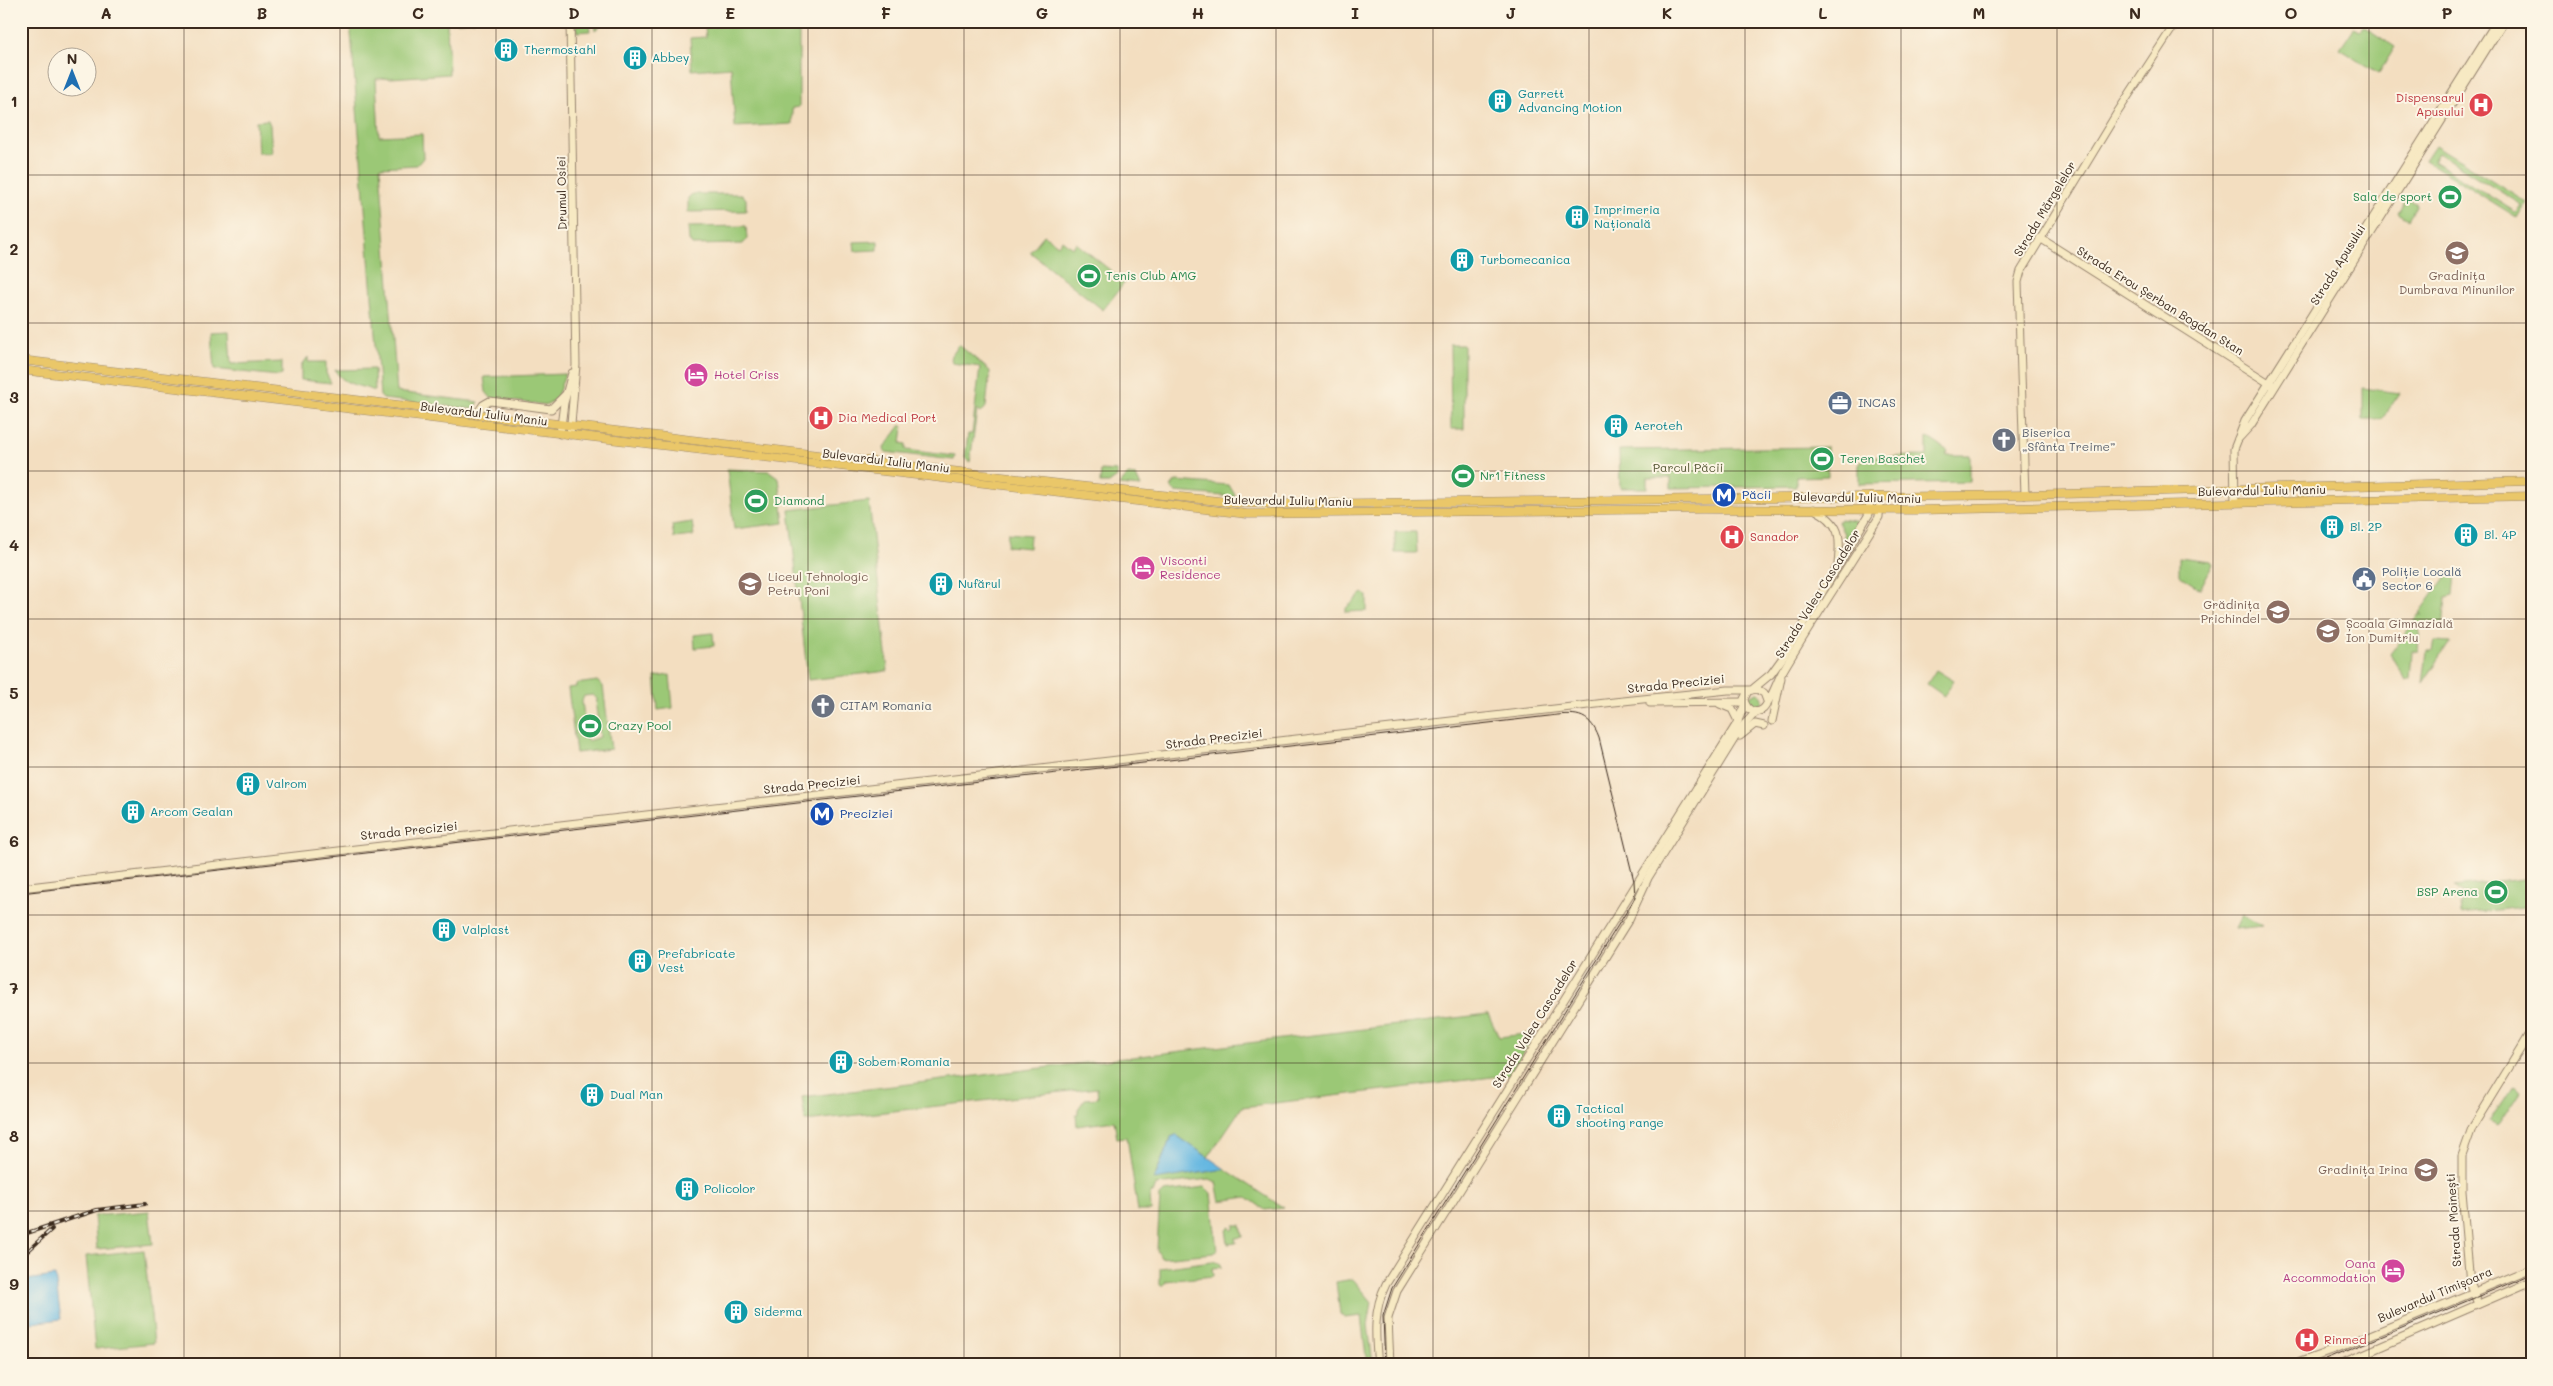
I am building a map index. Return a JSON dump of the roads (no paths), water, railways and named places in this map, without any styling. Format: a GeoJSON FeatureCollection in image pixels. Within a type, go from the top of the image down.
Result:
{"type":"FeatureCollection","features":[{"type":"Feature","properties":{"kind":"main road","name":"Drumul Osiei"},"geometry":{"type":"LineString","coordinates":[[570,21],[576,365],[570,435]]}},
{"type":"Feature","properties":{"kind":"main road","name":"Strada Mărgelelor"},"geometry":{"type":"LineString","coordinates":[[2025,495],[2018,282],[2021,270],[2177,21]]}},
{"type":"Feature","properties":{"kind":"main road","name":"Strada Apusului"},"geometry":{"type":"LineString","coordinates":[[2463,81],[2497,21]]}},
{"type":"Feature","properties":{"kind":"main road","name":"Strada Apusului"},"geometry":{"type":"LineString","coordinates":[[2235,503],[2234,452],[2236,441],[2422,145],[2504,21]]}},
{"type":"Feature","properties":{"kind":"main road","name":"Strada Erou Șerban Bogdan Stan"},"geometry":{"type":"LineString","coordinates":[[2040,238],[2272,385]]}},
{"type":"Feature","properties":{"kind":"main road","name":"Bulevardul Iuliu Maniu"},"geometry":{"type":"LineString","coordinates":[[21,360],[1078,486],[1236,503],[1288,504],[2025,495],[2528,482]]}},
{"type":"Feature","properties":{"kind":"main road","name":"Drumul Osiei"},"geometry":{"type":"LineString","coordinates":[[560,434],[566,394],[576,365]]}},
{"type":"Feature","properties":{"kind":"main road","name":"Bulevardul Iuliu Maniu"},"geometry":{"type":"LineString","coordinates":[[21,370],[1237,514],[1812,508],[1881,510],[2528,496]]}},
{"type":"Feature","properties":{"kind":"main road"},"geometry":{"type":"LineString","coordinates":[[136,384],[154,376]]}},
{"type":"Feature","properties":{"kind":"main road"},"geometry":{"type":"LineString","coordinates":[[291,402],[296,393]]}},
{"type":"Feature","properties":{"kind":"main road"},"geometry":{"type":"LineString","coordinates":[[296,393],[300,403]]}},
{"type":"Feature","properties":{"kind":"main road"},"geometry":{"type":"LineString","coordinates":[[476,415],[482,405],[490,401],[551,409],[566,394]]}},
{"type":"Feature","properties":{"kind":"main road"},"geometry":{"type":"LineString","coordinates":[[727,454],[728,444]]}},
{"type":"Feature","properties":{"kind":"main road"},"geometry":{"type":"LineString","coordinates":[[896,474],[897,464]]}},
{"type":"Feature","properties":{"kind":"main road"},"geometry":{"type":"LineString","coordinates":[[2528,482],[2528,496]]}},
{"type":"Feature","properties":{"kind":"main road"},"geometry":{"type":"LineString","coordinates":[[1076,496],[1078,486]]}},
{"type":"Feature","properties":{"kind":"main road"},"geometry":{"type":"LineString","coordinates":[[1163,505],[1164,496]]}},
{"type":"Feature","properties":{"kind":"main road","name":"Strada Valea Cascadelor"},"geometry":{"type":"LineString","coordinates":[[1752,689],[1777,666],[1838,567],[1870,510],[1870,497]]}},
{"type":"Feature","properties":{"kind":"main road"},"geometry":{"type":"LineString","coordinates":[[1880,497],[1881,510]]}},
{"type":"Feature","properties":{"kind":"main road"},"geometry":{"type":"LineString","coordinates":[[1812,508],[1830,518],[1836,527],[1840,543],[1838,567]]}},
{"type":"Feature","properties":{"kind":"main road","name":"Strada Valea Cascadelor"},"geometry":{"type":"LineString","coordinates":[[1767,701],[1782,670],[1845,572],[1881,510]]}},
{"type":"Feature","properties":{"kind":"main road"},"geometry":{"type":"LineString","coordinates":[[1772,721],[1782,670]]}},
{"type":"Feature","properties":{"kind":"main road"},"geometry":{"type":"LineString","coordinates":[[1752,689],[1764,692],[1767,701],[1764,708],[1756,712],[1750,710],[1744,703],[1744,696],[1752,689]]}},
{"type":"Feature","properties":{"kind":"main road","name":"Strada Preciziei"},"geometry":{"type":"LineString","coordinates":[[21,888],[1604,704],[1752,689]]}},
{"type":"Feature","properties":{"kind":"main road","name":"Strada Preciziei"},"geometry":{"type":"LineString","coordinates":[[1642,701],[1744,703]]}},
{"type":"Feature","properties":{"kind":"main road"},"geometry":{"type":"LineString","coordinates":[[1713,702],[1732,709],[1738,721]]}},
{"type":"Feature","properties":{"kind":"main road","name":"Strada Valea Cascadelor"},"geometry":{"type":"LineString","coordinates":[[1378,1365],[1375,1337],[1376,1314],[1383,1290],[1583,968],[1636,888],[1738,721],[1744,703]]}},
{"type":"Feature","properties":{"kind":"main road","name":"Strada Valea Cascadelor"},"geometry":{"type":"LineString","coordinates":[[1390,1365],[1387,1337],[1390,1310],[1397,1291],[1629,919],[1648,878],[1731,745],[1756,712]]}},
{"type":"Feature","properties":{"kind":"main road"},"geometry":{"type":"LineString","coordinates":[[1731,745],[1752,725],[1758,723],[1764,726]]}},
{"type":"Feature","properties":{"kind":"main road","name":"Strada Moinești"},"geometry":{"type":"LineString","coordinates":[[2478,1304],[2472,1291],[2462,1191],[2464,1149],[2472,1128],[2532,1030]]}},
{"type":"Feature","properties":{"kind":"main road"},"geometry":{"type":"LineString","coordinates":[[1468,1154],[1478,1160]]}},
{"type":"Feature","properties":{"kind":"main road"},"geometry":{"type":"LineString","coordinates":[[1432,1210],[1442,1217]]}},
{"type":"Feature","properties":{"kind":"main road","name":"Bulevardul Timișoara"},"geometry":{"type":"LineString","coordinates":[[2292,1365],[2334,1350],[2472,1291],[2532,1268]]}},
{"type":"Feature","properties":{"kind":"main road","name":"Bulevardul Timișoara"},"geometry":{"type":"LineString","coordinates":[[2338,1365],[2532,1281]]}},
{"type":"Feature","properties":{"kind":"main road"},"geometry":{"type":"LineString","coordinates":[[1375,1337],[1387,1337]]}},
{"type":"Feature","properties":{"kind":"water"},"geometry":{"type":"Polygon","coordinates":[[[1176,1135],[1225,1169],[1154,1180],[1171,1137],[1176,1135]]]}},
{"type":"Feature","properties":{"kind":"water"},"geometry":{"type":"Polygon","coordinates":[[[55,1276],[61,1319],[32,1323],[26,1280],[55,1276]]]}},
{"type":"Feature","properties":{"kind":"tram line"},"geometry":{"type":"LineString","coordinates":[[21,893],[1558,715],[1580,716],[1590,723],[1599,738],[1634,881],[1635,898],[1392,1288],[1383,1316],[1385,1365]]}},
{"type":"Feature","properties":{"kind":"tram line"},"geometry":{"type":"LineString","coordinates":[[2313,1365],[2532,1274]]}},
{"type":"Feature","properties":{"kind":"railway"},"geometry":{"type":"LineString","coordinates":[[21,1235],[97,1210],[145,1204]]}},
{"type":"Feature","properties":{"kind":"railway"},"geometry":{"type":"LineString","coordinates":[[21,1257],[52,1229]]}},
{"type":"Feature","properties":{"kind":"place","name":"Thermostahl"},"geometry":{"type":"Point","coordinates":[506,50]}},
{"type":"Feature","properties":{"kind":"place","name":"Abbey"},"geometry":{"type":"Point","coordinates":[635,58]}},
{"type":"Feature","properties":{"kind":"place","name":"Garrett Advancing Motion"},"geometry":{"type":"Point","coordinates":[1500,101]}},
{"type":"Feature","properties":{"kind":"place","name":"Dispensarul Apusului"},"geometry":{"type":"Point","coordinates":[2481,105]}},
{"type":"Feature","properties":{"kind":"place","name":"Sala de sport"},"geometry":{"type":"Point","coordinates":[2450,197]}},
{"type":"Feature","properties":{"kind":"place","name":"Imprimeria Națională"},"geometry":{"type":"Point","coordinates":[1577,217]}},
{"type":"Feature","properties":{"kind":"place","name":"Gradinița Dumbrava Minunilor"},"geometry":{"type":"Point","coordinates":[2457,253]}},
{"type":"Feature","properties":{"kind":"place","name":"Turbomecanica"},"geometry":{"type":"Point","coordinates":[1462,260]}},
{"type":"Feature","properties":{"kind":"place","name":"Tenis Club AMG"},"geometry":{"type":"Point","coordinates":[1089,276]}},
{"type":"Feature","properties":{"kind":"place","name":"Hotel Criss"},"geometry":{"type":"Point","coordinates":[696,375]}},
{"type":"Feature","properties":{"kind":"place","name":"INCAS"},"geometry":{"type":"Point","coordinates":[1840,403]}},
{"type":"Feature","properties":{"kind":"place","name":"Dia Medical Port"},"geometry":{"type":"Point","coordinates":[821,418]}},
{"type":"Feature","properties":{"kind":"place","name":"Aeroteh"},"geometry":{"type":"Point","coordinates":[1616,426]}},
{"type":"Feature","properties":{"kind":"place","name":"Biserica „Sfânta Treime”"},"geometry":{"type":"Point","coordinates":[2004,440]}},
{"type":"Feature","properties":{"kind":"place","name":"Teren Baschet"},"geometry":{"type":"Point","coordinates":[1822,459]}},
{"type":"Feature","properties":{"kind":"place","name":"Nr1 Fitness"},"geometry":{"type":"Point","coordinates":[1463,476]}},
{"type":"Feature","properties":{"kind":"place","name":"Păcii"},"geometry":{"type":"Point","coordinates":[1724,495]}},
{"type":"Feature","properties":{"kind":"place","name":"Diamond"},"geometry":{"type":"Point","coordinates":[756,501]}},
{"type":"Feature","properties":{"kind":"place","name":"Bl. 2P"},"geometry":{"type":"Point","coordinates":[2332,527]}},
{"type":"Feature","properties":{"kind":"place","name":"Bl. 4P"},"geometry":{"type":"Point","coordinates":[2466,535]}},
{"type":"Feature","properties":{"kind":"place","name":"Sanador"},"geometry":{"type":"Point","coordinates":[1732,537]}},
{"type":"Feature","properties":{"kind":"place","name":"Visconti Residence"},"geometry":{"type":"Point","coordinates":[1143,568]}},
{"type":"Feature","properties":{"kind":"place","name":"Poliție Locală Sector 6"},"geometry":{"type":"Point","coordinates":[2364,579]}},
{"type":"Feature","properties":{"kind":"place","name":"Liceul Tehnologic Petru Poni"},"geometry":{"type":"Point","coordinates":[750,584]}},
{"type":"Feature","properties":{"kind":"place","name":"Nufărul"},"geometry":{"type":"Point","coordinates":[941,584]}},
{"type":"Feature","properties":{"kind":"place","name":"Grădinița Prichindel"},"geometry":{"type":"Point","coordinates":[2278,612]}},
{"type":"Feature","properties":{"kind":"place","name":"Școala Gimnazială Ion Dumitriu"},"geometry":{"type":"Point","coordinates":[2328,631]}},
{"type":"Feature","properties":{"kind":"place","name":"CITAM Romania"},"geometry":{"type":"Point","coordinates":[823,706]}},
{"type":"Feature","properties":{"kind":"place","name":"Crazy Pool"},"geometry":{"type":"Point","coordinates":[590,726]}},
{"type":"Feature","properties":{"kind":"place","name":"Valrom"},"geometry":{"type":"Point","coordinates":[248,784]}},
{"type":"Feature","properties":{"kind":"place","name":"Arcom Gealan"},"geometry":{"type":"Point","coordinates":[133,812]}},
{"type":"Feature","properties":{"kind":"place","name":"Preciziei"},"geometry":{"type":"Point","coordinates":[822,814]}},
{"type":"Feature","properties":{"kind":"place","name":"BSP Arena"},"geometry":{"type":"Point","coordinates":[2496,892]}},
{"type":"Feature","properties":{"kind":"place","name":"Valplast"},"geometry":{"type":"Point","coordinates":[444,930]}},
{"type":"Feature","properties":{"kind":"place","name":"Prefabricate Vest"},"geometry":{"type":"Point","coordinates":[640,961]}},
{"type":"Feature","properties":{"kind":"place","name":"Sobem Romania"},"geometry":{"type":"Point","coordinates":[841,1062]}},
{"type":"Feature","properties":{"kind":"place","name":"Dual Man"},"geometry":{"type":"Point","coordinates":[592,1095]}},
{"type":"Feature","properties":{"kind":"place","name":"Tactical shooting range"},"geometry":{"type":"Point","coordinates":[1559,1116]}},
{"type":"Feature","properties":{"kind":"place","name":"Gradinița Irina"},"geometry":{"type":"Point","coordinates":[2426,1170]}},
{"type":"Feature","properties":{"kind":"place","name":"Policolor"},"geometry":{"type":"Point","coordinates":[687,1189]}},
{"type":"Feature","properties":{"kind":"place","name":"Oana Accommodation"},"geometry":{"type":"Point","coordinates":[2393,1271]}},
{"type":"Feature","properties":{"kind":"place","name":"Siderma"},"geometry":{"type":"Point","coordinates":[736,1312]}},
{"type":"Feature","properties":{"kind":"place","name":"Rinmed"},"geometry":{"type":"Point","coordinates":[2307,1340]}},
{"type":"Feature","properties":{"kind":"park label","name":"Parcul Păcii"},"geometry":{"type":"Point","coordinates":[1688,468]}}]}
